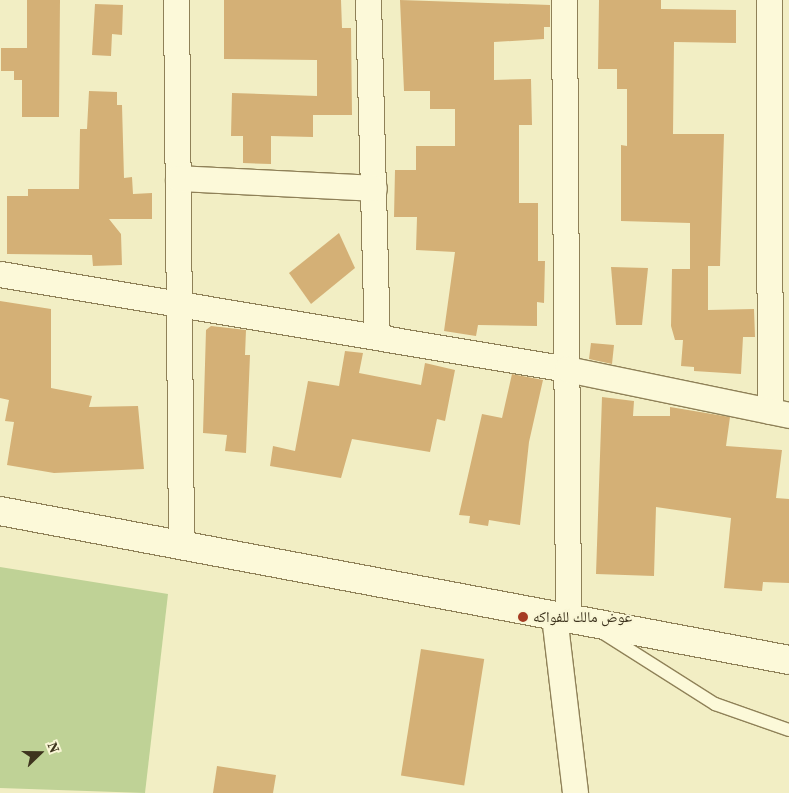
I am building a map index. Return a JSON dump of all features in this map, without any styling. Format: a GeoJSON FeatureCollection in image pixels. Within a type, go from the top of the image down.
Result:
{"type":"FeatureCollection","features":[{"type":"Feature","properties":{"kind":"street"},"geometry":{"type":"LineString","coordinates":[[176,0],[181,544]]}},
{"type":"Feature","properties":{"kind":"street"},"geometry":{"type":"LineString","coordinates":[[368,0],[377,336]]}},
{"type":"Feature","properties":{"kind":"street"},"geometry":{"type":"LineString","coordinates":[[564,0],[569,619],[575,793]]}},
{"type":"Feature","properties":{"kind":"street"},"geometry":{"type":"LineString","coordinates":[[0,274],[567,368],[779,413],[769,0]]}},
{"type":"Feature","properties":{"kind":"street"},"geometry":{"type":"LineString","coordinates":[[178,178],[374,188]]}},
{"type":"Feature","properties":{"kind":"street"},"geometry":{"type":"LineString","coordinates":[[0,511],[789,660]]}},
{"type":"Feature","properties":{"kind":"lane"},"geometry":{"type":"LineString","coordinates":[[569,619],[715,704],[789,730]]}},
{"type":"Feature","properties":{"kind":"green space"},"geometry":{"type":"Polygon","coordinates":[[[0,567],[168,594],[145,793],[0,788],[0,567]]]}},
{"type":"Feature","properties":{"kind":"building"},"geometry":{"type":"Polygon","coordinates":[[[27,0],[60,0],[59,117],[22,117],[22,80],[14,80],[14,71],[1,71],[1,48],[27,48],[27,0]]]}},
{"type":"Feature","properties":{"kind":"building"},"geometry":{"type":"Polygon","coordinates":[[[224,0],[341,0],[342,28],[351,28],[352,115],[313,115],[313,137],[271,136],[271,164],[243,163],[243,136],[231,136],[232,93],[317,96],[317,60],[224,59],[224,0]]]}},
{"type":"Feature","properties":{"kind":"building"},"geometry":{"type":"Polygon","coordinates":[[[400,0],[550,5],[550,27],[544,27],[544,39],[494,42],[494,80],[531,79],[532,125],[519,125],[519,203],[538,203],[538,261],[545,261],[544,303],[537,302],[537,326],[478,325],[476,336],[444,331],[455,252],[416,250],[417,217],[394,217],[395,170],[416,170],[416,146],[455,146],[455,109],[430,109],[430,91],[404,91],[400,0]]]}},
{"type":"Feature","properties":{"kind":"building"},"geometry":{"type":"Polygon","coordinates":[[[599,0],[661,0],[661,9],[736,10],[736,43],[674,42],[673,134],[724,134],[720,266],[708,266],[708,310],[754,309],[755,337],[743,337],[741,374],[694,371],[694,367],[681,366],[683,340],[675,340],[671,326],[672,269],[690,269],[690,223],[621,221],[621,145],[627,146],[627,89],[617,89],[617,69],[598,69],[599,0]]]}},
{"type":"Feature","properties":{"kind":"building"},"geometry":{"type":"Polygon","coordinates":[[[95,4],[123,5],[122,35],[112,34],[111,56],[92,55],[95,4]]]}},
{"type":"Feature","properties":{"kind":"building"},"geometry":{"type":"Polygon","coordinates":[[[89,91],[117,92],[117,105],[122,105],[124,178],[132,177],[133,194],[152,193],[152,219],[109,219],[121,234],[122,265],[93,266],[92,255],[7,254],[7,196],[28,196],[28,189],[79,189],[80,129],[87,129],[89,91]]]}},
{"type":"Feature","properties":{"kind":"building"},"geometry":{"type":"Polygon","coordinates":[[[339,233],[355,268],[311,304],[289,273],[339,233]]]}},
{"type":"Feature","properties":{"kind":"building"},"geometry":{"type":"Polygon","coordinates":[[[611,267],[648,268],[642,325],[616,325],[611,267]]]}},
{"type":"Feature","properties":{"kind":"building"},"geometry":{"type":"Polygon","coordinates":[[[0,301],[51,309],[51,388],[92,396],[89,407],[138,406],[144,469],[54,473],[7,465],[14,422],[5,421],[9,400],[0,398],[0,301]]]}},
{"type":"Feature","properties":{"kind":"building"},"geometry":{"type":"Polygon","coordinates":[[[211,326],[246,330],[245,355],[250,355],[246,453],[225,451],[227,435],[203,433],[206,330],[211,326]]]}},
{"type":"Feature","properties":{"kind":"building"},"geometry":{"type":"Polygon","coordinates":[[[591,343],[614,345],[612,364],[589,359],[591,343]]]}},
{"type":"Feature","properties":{"kind":"building"},"geometry":{"type":"Polygon","coordinates":[[[345,351],[363,353],[359,373],[421,385],[425,363],[455,370],[445,421],[437,419],[430,452],[352,439],[341,478],[270,466],[273,446],[295,451],[308,381],[339,386],[345,351]]]}},
{"type":"Feature","properties":{"kind":"building"},"geometry":{"type":"Polygon","coordinates":[[[512,374],[543,380],[529,442],[520,525],[489,520],[488,526],[469,523],[470,516],[459,515],[482,414],[502,418],[512,374]]]}},
{"type":"Feature","properties":{"kind":"building"},"geometry":{"type":"Polygon","coordinates":[[[602,397],[634,401],[633,416],[670,416],[670,407],[730,417],[726,446],[782,450],[776,498],[789,499],[789,583],[763,582],[762,591],[724,588],[731,518],[656,507],[654,576],[596,574],[602,397]]]}},
{"type":"Feature","properties":{"kind":"building"},"geometry":{"type":"Polygon","coordinates":[[[421,649],[484,659],[464,785],[401,775],[421,649]]]}},
{"type":"Feature","properties":{"kind":"building"},"geometry":{"type":"Polygon","coordinates":[[[217,766],[276,775],[273,793],[213,793],[217,766]]]}},
{"type":"Feature","properties":{"kind":"place","name":"عوض مالك للفواكه"},"geometry":{"type":"Point","coordinates":[523,617]}}]}
